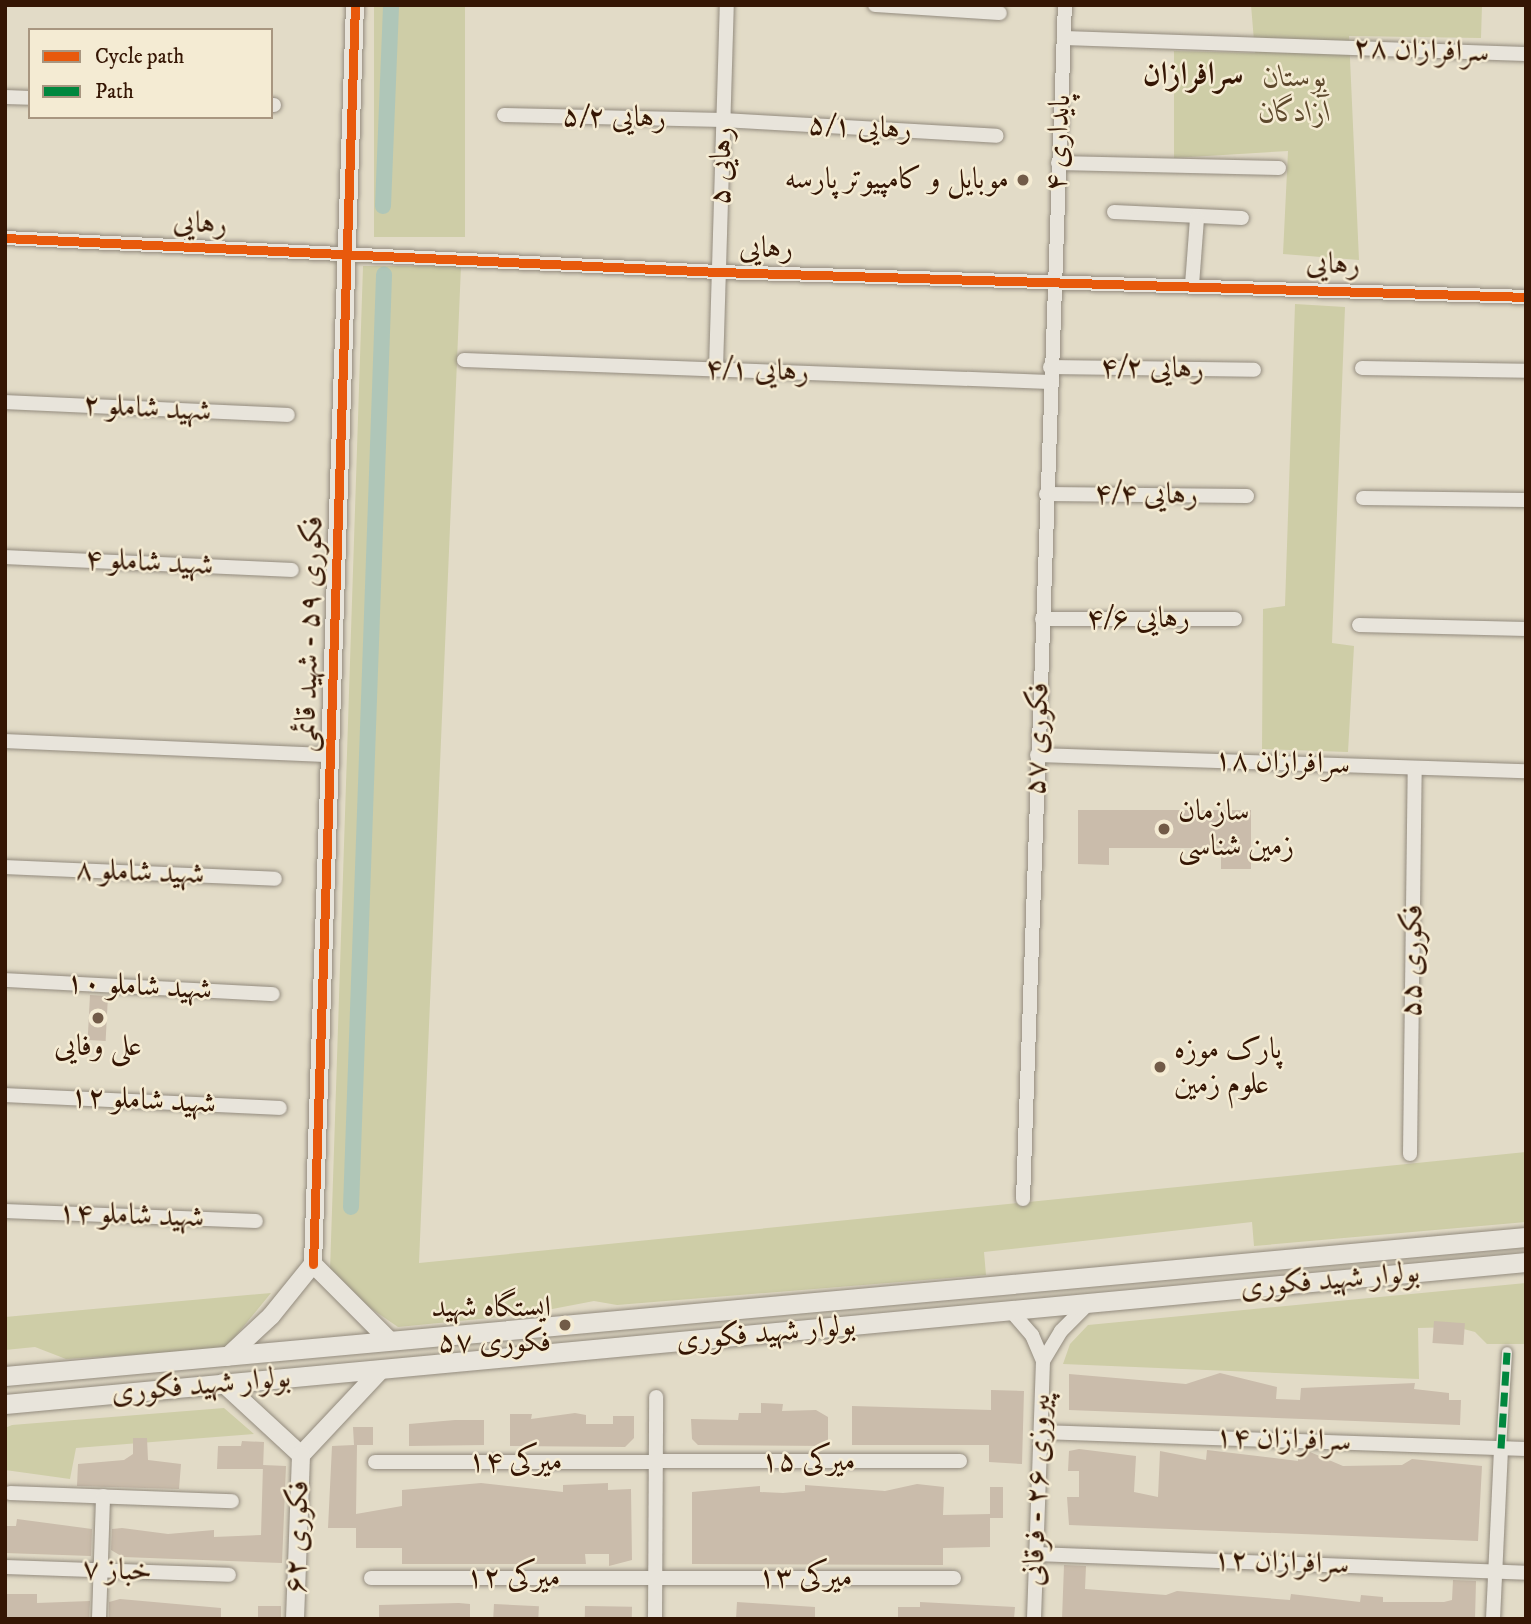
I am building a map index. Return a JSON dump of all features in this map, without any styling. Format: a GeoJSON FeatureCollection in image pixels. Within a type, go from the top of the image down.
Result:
{"type":"FeatureCollection","features":[{"type":"Feature","properties":{"kind":"main road","name":"بولوار شهید فکوری"},"geometry":{"type":"LineString","coordinates":[[5,1376],[1526,1237]]}},
{"type":"Feature","properties":{"kind":"main road","name":"بولوار شهید فکوری"},"geometry":{"type":"LineString","coordinates":[[5,1404],[1526,1262]]}},
{"type":"Feature","properties":{"kind":"street","name":"فکوری ۵۹ - شهید قائمی"},"geometry":{"type":"LineString","coordinates":[[313,1264],[355,5]]}},
{"type":"Feature","properties":{"kind":"street","name":"رهایی ۵"},"geometry":{"type":"LineString","coordinates":[[716,369],[727,5]]}},
{"type":"Feature","properties":{"kind":"street"},"geometry":{"type":"LineString","coordinates":[[875,5],[1000,13]]}},
{"type":"Feature","properties":{"kind":"street","name":"پایداری ۴"},"geometry":{"type":"LineString","coordinates":[[1053,280],[1065,5]]}},
{"type":"Feature","properties":{"kind":"street","name":"سرافرازان ۲۸"},"geometry":{"type":"LineString","coordinates":[[1064,38],[1526,54]]}},
{"type":"Feature","properties":{"kind":"street"},"geometry":{"type":"LineString","coordinates":[[5,97],[28,98]]}},
{"type":"Feature","properties":{"kind":"street","name":"رهایی ۵/۲"},"geometry":{"type":"LineString","coordinates":[[504,115],[723,120]]}},
{"type":"Feature","properties":{"kind":"street","name":"رهایی ۵/۱"},"geometry":{"type":"LineString","coordinates":[[723,120],[997,136]]}},
{"type":"Feature","properties":{"kind":"street"},"geometry":{"type":"LineString","coordinates":[[1058,163],[1279,168]]}},
{"type":"Feature","properties":{"kind":"street"},"geometry":{"type":"LineString","coordinates":[[1114,212],[1197,218],[1242,218]]}},
{"type":"Feature","properties":{"kind":"street"},"geometry":{"type":"LineString","coordinates":[[1192,285],[1197,218]]}},
{"type":"Feature","properties":{"kind":"street","name":"رهایی"},"geometry":{"type":"LineString","coordinates":[[5,238],[347,257],[719,272],[1053,280],[1526,297]]}},
{"type":"Feature","properties":{"kind":"street","name":"فکوری ۵۷"},"geometry":{"type":"LineString","coordinates":[[1023,1199],[1053,280]]}},
{"type":"Feature","properties":{"kind":"street","name":"رهایی ۴/۱"},"geometry":{"type":"LineString","coordinates":[[464,360],[716,369],[1050,375]]}},
{"type":"Feature","properties":{"kind":"street"},"geometry":{"type":"LineString","coordinates":[[1362,368],[1526,371]]}},
{"type":"Feature","properties":{"kind":"street","name":"رهایی ۴/۲"},"geometry":{"type":"LineString","coordinates":[[1050,375],[1254,370]]}},
{"type":"Feature","properties":{"kind":"street","name":"شهید شاملو ۲"},"geometry":{"type":"LineString","coordinates":[[5,402],[288,415]]}},
{"type":"Feature","properties":{"kind":"street","name":"رهایی ۴/۴"},"geometry":{"type":"LineString","coordinates":[[1046,494],[1247,496]]}},
{"type":"Feature","properties":{"kind":"street"},"geometry":{"type":"LineString","coordinates":[[1363,498],[1526,500]]}},
{"type":"Feature","properties":{"kind":"street","name":"شهید شاملو ۴"},"geometry":{"type":"LineString","coordinates":[[5,557],[292,570]]}},
{"type":"Feature","properties":{"kind":"street","name":"رهایی ۴/۶"},"geometry":{"type":"LineString","coordinates":[[1042,619],[1235,619]]}},
{"type":"Feature","properties":{"kind":"street"},"geometry":{"type":"LineString","coordinates":[[1359,625],[1526,629]]}},
{"type":"Feature","properties":{"kind":"street"},"geometry":{"type":"LineString","coordinates":[[5,741],[330,755]]}},
{"type":"Feature","properties":{"kind":"street","name":"سرافرازان ۱۸"},"geometry":{"type":"LineString","coordinates":[[1037,755],[1526,771]]}},
{"type":"Feature","properties":{"kind":"street","name":"فکوری ۵۵"},"geometry":{"type":"LineString","coordinates":[[1410,1154],[1415,768]]}},
{"type":"Feature","properties":{"kind":"street","name":"شهید شاملو ۸"},"geometry":{"type":"LineString","coordinates":[[5,867],[275,879]]}},
{"type":"Feature","properties":{"kind":"street","name":"شهید شاملو ۱۰"},"geometry":{"type":"LineString","coordinates":[[5,980],[273,994]]}},
{"type":"Feature","properties":{"kind":"street","name":"شهید شاملو ۱۲"},"geometry":{"type":"LineString","coordinates":[[5,1095],[280,1108]]}},
{"type":"Feature","properties":{"kind":"street","name":"شهید شاملو ۱۴"},"geometry":{"type":"LineString","coordinates":[[5,1211],[256,1221]]}},
{"type":"Feature","properties":{"kind":"street"},"geometry":{"type":"LineString","coordinates":[[227,1357],[271,1316],[313,1264],[390,1340]]}},
{"type":"Feature","properties":{"kind":"street"},"geometry":{"type":"LineString","coordinates":[[1043,1362],[1061,1331],[1088,1304]]}},
{"type":"Feature","properties":{"kind":"street"},"geometry":{"type":"LineString","coordinates":[[1011,1311],[1032,1335],[1043,1362]]}},
{"type":"Feature","properties":{"kind":"street"},"geometry":{"type":"LineString","coordinates":[[1493,1619],[1507,1352]]}},
{"type":"Feature","properties":{"kind":"street","name":"پیروزی ۲۶ - فرقانی"},"geometry":{"type":"LineString","coordinates":[[1034,1619],[1043,1362]]}},
{"type":"Feature","properties":{"kind":"street"},"geometry":{"type":"LineString","coordinates":[[223,1383],[300,1455],[380,1371]]}},
{"type":"Feature","properties":{"kind":"street"},"geometry":{"type":"LineString","coordinates":[[655,1619],[656,1397]]}},
{"type":"Feature","properties":{"kind":"street","name":"سرافرازان ۱۴"},"geometry":{"type":"LineString","coordinates":[[1041,1432],[1526,1449]]}},
{"type":"Feature","properties":{"kind":"street","name":"فکوری ۶۲"},"geometry":{"type":"LineString","coordinates":[[295,1619],[300,1455]]}},
{"type":"Feature","properties":{"kind":"street","name":"میرکی ۱۵"},"geometry":{"type":"LineString","coordinates":[[655,1462],[960,1461]]}},
{"type":"Feature","properties":{"kind":"street","name":"میرکی ۱۴"},"geometry":{"type":"LineString","coordinates":[[375,1462],[655,1462]]}},
{"type":"Feature","properties":{"kind":"street"},"geometry":{"type":"LineString","coordinates":[[10,1493],[232,1501]]}},
{"type":"Feature","properties":{"kind":"street"},"geometry":{"type":"LineString","coordinates":[[99,1619],[103,1496]]}},
{"type":"Feature","properties":{"kind":"street","name":"سرافرازان ۱۲"},"geometry":{"type":"LineString","coordinates":[[1036,1554],[1526,1573]]}},
{"type":"Feature","properties":{"kind":"street","name":"خباز ۷"},"geometry":{"type":"LineString","coordinates":[[5,1567],[229,1575]]}},
{"type":"Feature","properties":{"kind":"street","name":"میرکی ۱۳"},"geometry":{"type":"LineString","coordinates":[[655,1578],[954,1577]]}},
{"type":"Feature","properties":{"kind":"street","name":"میرکی ۱۲"},"geometry":{"type":"LineString","coordinates":[[372,1578],[655,1578]]}},
{"type":"Feature","properties":{"kind":"green space"},"geometry":{"type":"Polygon","coordinates":[[[374,5],[465,5],[465,237],[374,237],[374,5]]]}},
{"type":"Feature","properties":{"kind":"green space","name":"بوستان آزادگان"},"geometry":{"type":"Polygon","coordinates":[[[1251,5],[1482,5],[1481,38],[1349,36],[1359,260],[1283,254],[1288,151],[1174,158],[1174,51],[1255,53],[1251,5]]]}},
{"type":"Feature","properties":{"kind":"green space"},"geometry":{"type":"Polygon","coordinates":[[[363,266],[461,266],[419,1263],[1526,1152],[1526,1222],[1254,1246],[1252,1222],[984,1252],[986,1275],[617,1305],[594,1301],[521,1315],[398,1327],[366,1305],[330,1271],[363,266]]]}},
{"type":"Feature","properties":{"kind":"green space"},"geometry":{"type":"Polygon","coordinates":[[[1295,304],[1345,307],[1332,643],[1354,646],[1348,752],[1262,749],[1263,609],[1285,606],[1295,304]]]}},
{"type":"Feature","properties":{"kind":"green space"},"geometry":{"type":"Polygon","coordinates":[[[1526,1283],[1526,1344],[1487,1344],[1475,1332],[1456,1327],[1418,1328],[1419,1379],[1063,1364],[1070,1344],[1088,1325],[1526,1283]]]}},
{"type":"Feature","properties":{"kind":"green space"},"geometry":{"type":"Polygon","coordinates":[[[271,1293],[225,1349],[66,1359],[35,1347],[5,1350],[5,1317],[271,1293]]]}},
{"type":"Feature","properties":{"kind":"green space"},"geometry":{"type":"Polygon","coordinates":[[[224,1408],[254,1434],[76,1448],[70,1479],[5,1470],[5,1428],[12,1425],[224,1408]]]}},
{"type":"Feature","properties":{"kind":"building","name":"سازمان زمین شناسی"},"geometry":{"type":"Polygon","coordinates":[[[1078,810],[1251,810],[1251,869],[1221,869],[1221,848],[1109,848],[1109,865],[1078,864],[1078,810]]]}},
{"type":"Feature","properties":{"kind":"building","name":"علی وفایی"},"geometry":{"type":"Polygon","coordinates":[[[90,995],[108,996],[106,1041],[88,1040],[90,995]]]}},
{"type":"Feature","properties":{"kind":"building"},"geometry":{"type":"Polygon","coordinates":[[[1434,1321],[1465,1323],[1463,1345],[1432,1343],[1434,1321]]]}},
{"type":"Feature","properties":{"kind":"building"},"geometry":{"type":"Polygon","coordinates":[[[1220,1373],[1277,1387],[1276,1399],[1300,1400],[1301,1388],[1415,1383],[1414,1389],[1449,1393],[1449,1400],[1461,1400],[1460,1425],[1069,1410],[1069,1374],[1186,1384],[1220,1373]]]}},
{"type":"Feature","properties":{"kind":"building"},"geometry":{"type":"Polygon","coordinates":[[[991,1390],[1024,1391],[1022,1464],[989,1462],[989,1445],[852,1445],[852,1406],[991,1410],[991,1390]]]}},
{"type":"Feature","properties":{"kind":"building"},"geometry":{"type":"Polygon","coordinates":[[[761,1403],[783,1404],[782,1411],[816,1410],[828,1417],[828,1446],[698,1445],[692,1439],[691,1419],[738,1420],[739,1413],[761,1413],[761,1403]]]}},
{"type":"Feature","properties":{"kind":"building"},"geometry":{"type":"Polygon","coordinates":[[[575,1413],[586,1415],[586,1424],[613,1424],[613,1416],[634,1416],[634,1438],[625,1447],[510,1446],[510,1414],[532,1414],[531,1419],[575,1413]]]}},
{"type":"Feature","properties":{"kind":"building"},"geometry":{"type":"Polygon","coordinates":[[[484,1420],[484,1445],[409,1446],[409,1424],[484,1420]]]}},
{"type":"Feature","properties":{"kind":"building"},"geometry":{"type":"Polygon","coordinates":[[[353,1427],[373,1427],[373,1445],[357,1445],[356,1514],[402,1506],[402,1490],[481,1483],[563,1492],[563,1485],[608,1483],[608,1490],[631,1489],[632,1560],[609,1566],[609,1554],[585,1554],[586,1564],[402,1564],[402,1548],[356,1548],[356,1528],[328,1528],[332,1446],[354,1445],[353,1427]]]}},
{"type":"Feature","properties":{"kind":"building"},"geometry":{"type":"Polygon","coordinates":[[[133,1438],[147,1438],[148,1460],[181,1464],[179,1489],[77,1486],[78,1464],[124,1460],[133,1454],[133,1438]]]}},
{"type":"Feature","properties":{"kind":"building"},"geometry":{"type":"Polygon","coordinates":[[[242,1441],[264,1442],[263,1469],[217,1469],[218,1446],[241,1446],[242,1441]]]}},
{"type":"Feature","properties":{"kind":"building"},"geometry":{"type":"Polygon","coordinates":[[[1079,1449],[1136,1456],[1134,1492],[1158,1497],[1160,1451],[1206,1460],[1207,1450],[1298,1461],[1298,1452],[1310,1452],[1343,1466],[1402,1465],[1412,1459],[1482,1466],[1478,1541],[1069,1525],[1067,1497],[1079,1497],[1079,1471],[1068,1471],[1069,1451],[1079,1449]]]}},
{"type":"Feature","properties":{"kind":"building"},"geometry":{"type":"Polygon","coordinates":[[[263,1465],[286,1466],[282,1563],[123,1557],[111,1550],[112,1529],[122,1528],[168,1534],[214,1530],[214,1537],[261,1535],[263,1465]]]}},
{"type":"Feature","properties":{"kind":"building"},"geometry":{"type":"Polygon","coordinates":[[[917,1484],[944,1487],[943,1515],[990,1514],[990,1547],[943,1548],[943,1565],[692,1564],[692,1492],[760,1486],[760,1492],[783,1493],[805,1491],[805,1485],[885,1491],[917,1484]]]}},
{"type":"Feature","properties":{"kind":"building"},"geometry":{"type":"Polygon","coordinates":[[[990,1487],[1003,1487],[1003,1518],[990,1518],[990,1487]]]}},
{"type":"Feature","properties":{"kind":"building"},"geometry":{"type":"Polygon","coordinates":[[[17,1519],[92,1529],[91,1556],[5,1553],[5,1526],[16,1526],[17,1519]]]}},
{"type":"Feature","properties":{"kind":"building"},"geometry":{"type":"Polygon","coordinates":[[[1064,1565],[1086,1566],[1085,1589],[1166,1595],[1177,1591],[1290,1600],[1291,1594],[1360,1602],[1361,1595],[1383,1597],[1383,1602],[1444,1602],[1452,1600],[1453,1580],[1476,1581],[1475,1619],[1062,1619],[1064,1565]]]}},
{"type":"Feature","properties":{"kind":"building"},"geometry":{"type":"Polygon","coordinates":[[[5,1594],[37,1594],[37,1603],[90,1601],[89,1619],[5,1619],[5,1594]]]}},
{"type":"Feature","properties":{"kind":"building"},"geometry":{"type":"Polygon","coordinates":[[[120,1599],[221,1608],[221,1619],[109,1619],[109,1602],[120,1599]]]}},
{"type":"Feature","properties":{"kind":"building"},"geometry":{"type":"Polygon","coordinates":[[[737,1602],[815,1607],[815,1619],[736,1619],[737,1602]]]}},
{"type":"Feature","properties":{"kind":"building"},"geometry":{"type":"Polygon","coordinates":[[[920,1602],[1015,1607],[1014,1619],[898,1619],[898,1607],[920,1607],[920,1602]]]}},
{"type":"Feature","properties":{"kind":"building"},"geometry":{"type":"Polygon","coordinates":[[[470,1604],[470,1619],[379,1619],[379,1605],[470,1604]]]}},
{"type":"Feature","properties":{"kind":"building"},"geometry":{"type":"Polygon","coordinates":[[[494,1604],[539,1606],[538,1619],[493,1619],[494,1604]]]}},
{"type":"Feature","properties":{"kind":"building"},"geometry":{"type":"Polygon","coordinates":[[[258,1606],[281,1606],[281,1619],[258,1619],[258,1606]]]}},
{"type":"Feature","properties":{"kind":"building"},"geometry":{"type":"Polygon","coordinates":[[[585,1606],[632,1607],[632,1619],[585,1619],[585,1606]]]}},
{"type":"Feature","properties":{"kind":"waterway"},"geometry":{"type":"LineString","coordinates":[[383,206],[391,5]]}},
{"type":"Feature","properties":{"kind":"waterway"},"geometry":{"type":"LineString","coordinates":[[351,1207],[384,275]]}},
{"type":"Feature","properties":{"kind":"marked path"},"geometry":{"type":"LineString","coordinates":[[1501,1448],[1507,1352]]}},
{"type":"Feature","properties":{"kind":"cycle path"},"geometry":{"type":"LineString","coordinates":[[313,1264],[355,5]]}},
{"type":"Feature","properties":{"kind":"cycle path"},"geometry":{"type":"LineString","coordinates":[[5,238],[719,272],[1526,297]]}},
{"type":"Feature","properties":{"kind":"place","name":"موبایل و کامپیوتر پارسه"},"geometry":{"type":"Point","coordinates":[1023,180]}},
{"type":"Feature","properties":{"kind":"place","name":"سازمان زمین شناسی"},"geometry":{"type":"Point","coordinates":[1164,829]}},
{"type":"Feature","properties":{"kind":"place","name":"علی وفایی"},"geometry":{"type":"Point","coordinates":[98,1018]}},
{"type":"Feature","properties":{"kind":"place","name":"پارک موزه علوم زمین"},"geometry":{"type":"Point","coordinates":[1160,1067]}},
{"type":"Feature","properties":{"kind":"place","name":"ایستگاه شهید فکوری ۵۷"},"geometry":{"type":"Point","coordinates":[565,1325]}},
{"type":"Feature","properties":{"kind":"district","name":"سرافرازان"},"geometry":{"type":"Point","coordinates":[1193,75]}}]}
